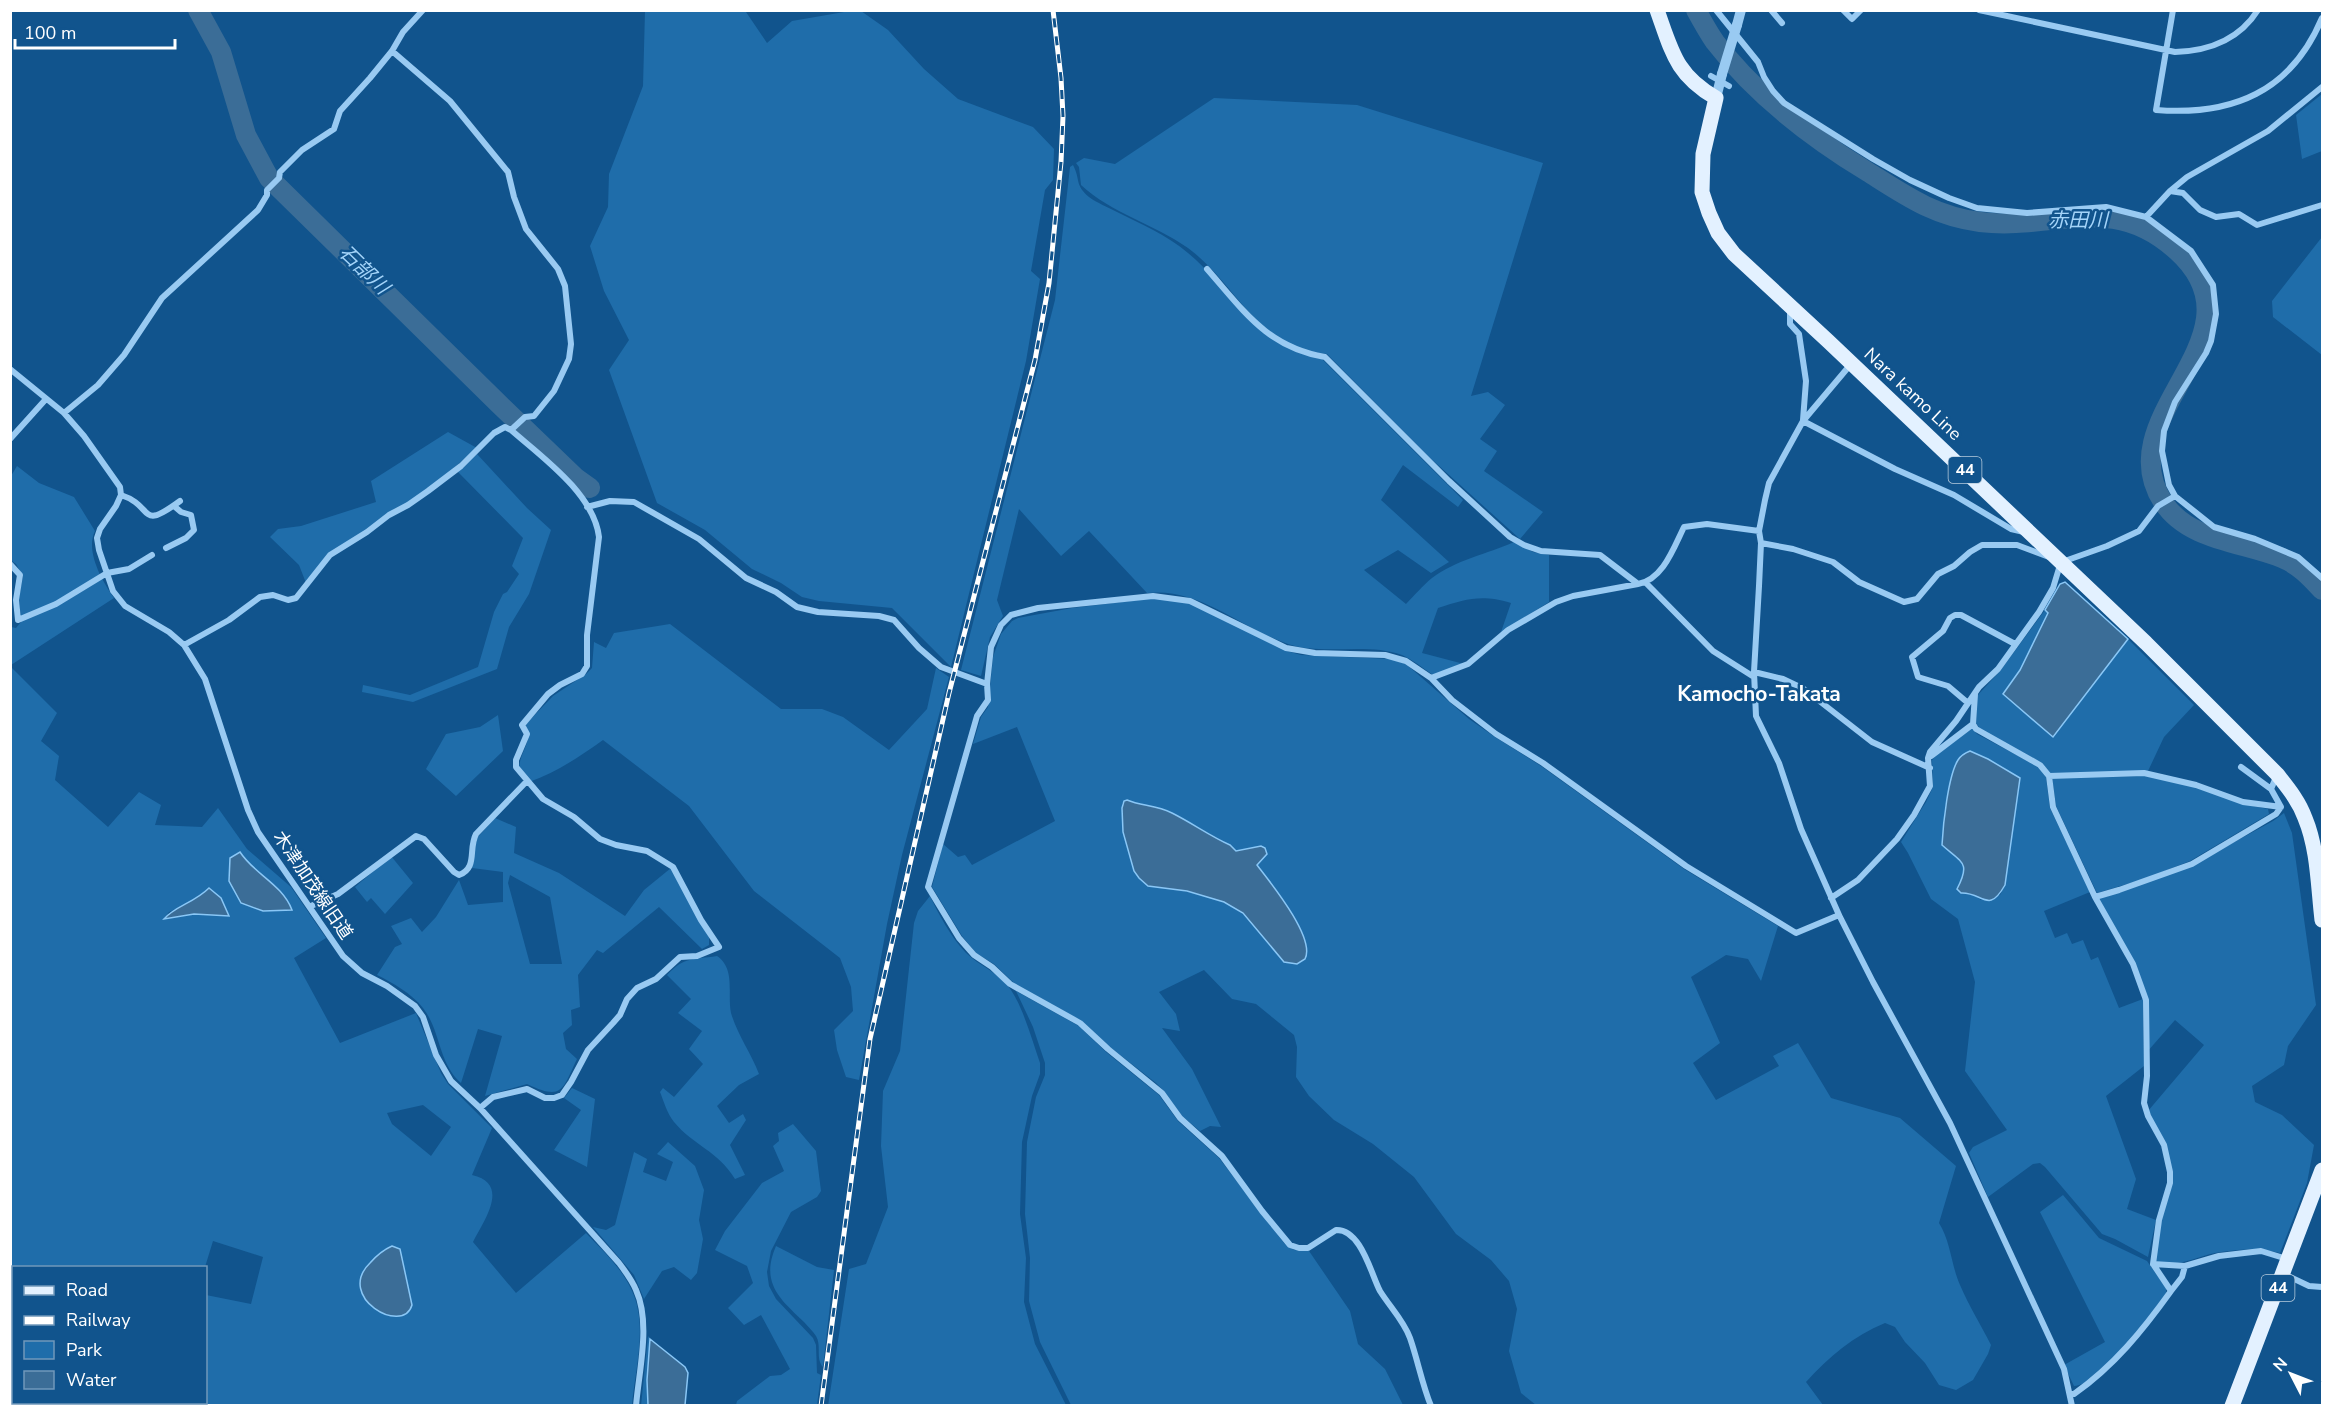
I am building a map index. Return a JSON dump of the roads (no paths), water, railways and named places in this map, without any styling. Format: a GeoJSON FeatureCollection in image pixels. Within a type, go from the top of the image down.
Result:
{"type":"FeatureCollection","features":[{"type":"Feature","properties":{"kind":"main road"},"geometry":{"type":"LineString","coordinates":[[1657,10],[1678,65],[1700,88],[1716,98]]}},
{"type":"Feature","properties":{"kind":"main road","name":"Nara kamo Line"},"geometry":{"type":"LineString","coordinates":[[1716,98],[1702,154],[1702,192],[1718,233],[1734,254],[2146,643],[2274,781],[2295,797],[2306,818],[2316,867],[2322,920]]}},
{"type":"Feature","properties":{"kind":"main road","name":"44"},"geometry":{"type":"LineString","coordinates":[[2232,1406],[2321,1178],[2322,1170]]}},
{"type":"Feature","properties":{"kind":"street"},"geometry":{"type":"LineString","coordinates":[[64,413],[98,385],[124,355],[162,298],[258,210],[267,195],[267,190],[279,178],[280,172],[303,150],[334,129],[340,111],[392,51],[398,39],[423,10]]}},
{"type":"Feature","properties":{"kind":"street"},"geometry":{"type":"LineString","coordinates":[[1716,10],[1758,62],[1768,84],[1784,104],[1910,180],[1977,208],[2027,213],[2106,207],[2146,217],[2191,251],[2209,277],[2216,296],[2216,314],[2211,341],[2206,353],[2175,402],[2164,430],[2162,451],[2165,473],[2175,496],[2214,527],[2255,539],[2298,557],[2322,578]]}},
{"type":"Feature","properties":{"kind":"street"},"geometry":{"type":"LineString","coordinates":[[1716,98],[1741,10]]}},
{"type":"Feature","properties":{"kind":"street"},"geometry":{"type":"LineString","coordinates":[[1771,10],[1782,23]]}},
{"type":"Feature","properties":{"kind":"street"},"geometry":{"type":"LineString","coordinates":[[1843,10],[1852,19],[1862,10]]}},
{"type":"Feature","properties":{"kind":"street"},"geometry":{"type":"LineString","coordinates":[[1979,10],[2166,51],[2198,50],[2219,44],[2238,32],[2258,10]]}},
{"type":"Feature","properties":{"kind":"street"},"geometry":{"type":"LineString","coordinates":[[2173,10],[2156,110],[2182,112],[2217,109],[2250,98],[2284,75],[2308,47],[2322,18]]}},
{"type":"Feature","properties":{"kind":"street"},"geometry":{"type":"LineString","coordinates":[[392,51],[450,101],[508,172],[514,197],[526,229],[558,269],[566,286],[572,344],[569,359],[554,391],[534,416],[525,417],[513,428]]}},
{"type":"Feature","properties":{"kind":"street"},"geometry":{"type":"LineString","coordinates":[[2146,217],[2170,191],[2187,177],[2268,131],[2322,87]]}},
{"type":"Feature","properties":{"kind":"street"},"geometry":{"type":"LineString","coordinates":[[2170,191],[2183,194],[2200,210],[2216,217],[2239,214],[2257,225],[2322,205]]}},
{"type":"Feature","properties":{"kind":"street"},"geometry":{"type":"LineString","coordinates":[[1208,269],[1240,307],[1272,338],[1300,352],[1325,357],[1441,473],[1510,537],[1524,546],[1541,551],[1600,555],[1642,584],[1713,651],[1754,674],[1783,679],[1804,689],[1872,742],[1930,768]]}},
{"type":"Feature","properties":{"kind":"street"},"geometry":{"type":"LineString","coordinates":[[1790,305],[1790,324],[1798,334],[1806,381],[1803,421]]}},
{"type":"Feature","properties":{"kind":"street"},"geometry":{"type":"LineString","coordinates":[[1852,364],[1803,421],[1769,483],[1759,531],[1761,543],[1754,674],[1756,716],[1779,763],[1801,829],[1839,915],[1950,1122],[2064,1369],[2072,1406]]}},
{"type":"Feature","properties":{"kind":"street"},"geometry":{"type":"LineString","coordinates":[[10,369],[64,413],[120,487],[121,495],[130,498],[148,515],[160,515],[177,504],[181,512],[191,516],[194,530],[186,538],[166,548]]}},
{"type":"Feature","properties":{"kind":"street"},"geometry":{"type":"LineString","coordinates":[[10,439],[46,399]]}},
{"type":"Feature","properties":{"kind":"street"},"geometry":{"type":"LineString","coordinates":[[1803,421],[1895,469],[1954,495],[2011,529],[2028,532]]}},
{"type":"Feature","properties":{"kind":"street"},"geometry":{"type":"LineString","coordinates":[[184,645],[229,620],[260,597],[273,595],[288,600],[296,598],[330,555],[389,515],[408,506],[461,466],[494,433],[505,427],[513,428],[565,479],[587,507],[597,524],[599,537],[587,635],[587,666],[582,674],[554,689],[522,725],[527,734],[515,765],[548,803],[573,817],[600,839],[610,844],[647,850],[667,861],[681,880],[701,920],[718,947],[697,956],[680,957],[656,980],[637,988],[627,999],[613,1023],[588,1050],[562,1095],[545,1098],[527,1089],[493,1097],[480,1108]]}},
{"type":"Feature","properties":{"kind":"street","name":"木津加茂線旧道"},"geometry":{"type":"LineString","coordinates":[[121,495],[116,507],[98,533],[97,544],[113,591],[125,606],[160,626],[184,645],[205,679],[248,810],[269,848],[311,906],[336,946],[356,968],[415,1006],[426,1023],[444,1071],[451,1081],[480,1108],[619,1263],[636,1290],[644,1329],[636,1406]]}},
{"type":"Feature","properties":{"kind":"street"},"geometry":{"type":"LineString","coordinates":[[1761,543],[1793,549],[1833,562],[1859,582],[1904,602],[1917,599],[1938,574],[1954,566],[1982,545],[2017,545],[2061,562],[2107,546],[2139,531],[2161,504],[2175,496]]}},
{"type":"Feature","properties":{"kind":"street"},"geometry":{"type":"LineString","coordinates":[[587,507],[610,501],[634,502],[699,539],[746,578],[776,592],[797,607],[818,612],[879,616],[894,620],[941,668],[987,684]]}},
{"type":"Feature","properties":{"kind":"street"},"geometry":{"type":"LineString","coordinates":[[1431,678],[1468,664],[1508,630],[1556,602],[1581,594],[1642,584],[1664,566],[1684,527],[1707,524],[1759,531]]}},
{"type":"Feature","properties":{"kind":"street"},"geometry":{"type":"LineString","coordinates":[[10,564],[20,575],[16,600],[18,620],[56,604],[106,573],[129,568],[152,555]]}},
{"type":"Feature","properties":{"kind":"street"},"geometry":{"type":"LineString","coordinates":[[1831,898],[1858,880],[1897,839],[1926,798],[1930,786],[1928,758],[1979,687],[1998,669],[2044,604],[2053,588],[2061,562]]}},
{"type":"Feature","properties":{"kind":"street"},"geometry":{"type":"LineString","coordinates":[[1431,1406],[1410,1338],[1402,1321],[1378,1288],[1364,1254],[1347,1233],[1340,1230],[1332,1232],[1308,1248],[1290,1245],[1222,1156],[1180,1118],[1162,1093],[1080,1023],[1010,984],[992,967],[974,955],[940,910],[928,887],[977,716],[988,700],[989,657],[994,638],[1004,622],[1011,615],[1038,609],[1153,596],[1190,601],[1286,648],[1315,653],[1392,657],[1406,662],[1431,678],[1452,700],[1496,734],[1543,763],[1686,866],[1796,933],[1839,915]]}},
{"type":"Feature","properties":{"kind":"street"},"geometry":{"type":"LineString","coordinates":[[1968,703],[1948,686],[1918,677],[1912,657],[1943,631],[1950,618],[1955,615],[1961,615],[2015,644]]}},
{"type":"Feature","properties":{"kind":"street"},"geometry":{"type":"LineString","coordinates":[[1975,694],[1973,724],[1978,732],[2040,765],[2049,776],[2053,807],[2095,897],[2133,964],[2146,1000],[2147,1076],[2144,1103],[2148,1116],[2164,1145],[2170,1172],[2170,1183],[2156,1238],[2153,1264],[2171,1291]]}},
{"type":"Feature","properties":{"kind":"street"},"geometry":{"type":"LineString","coordinates":[[1928,758],[1973,724]]}},
{"type":"Feature","properties":{"kind":"street"},"geometry":{"type":"LineString","coordinates":[[2241,767],[2274,781],[2281,807]]}},
{"type":"Feature","properties":{"kind":"street"},"geometry":{"type":"LineString","coordinates":[[2049,776],[2144,773],[2196,785],[2243,802],[2281,807]]}},
{"type":"Feature","properties":{"kind":"street"},"geometry":{"type":"LineString","coordinates":[[311,906],[338,894],[416,836],[424,839],[454,872],[462,875],[471,866],[472,842],[476,834],[527,781]]}},
{"type":"Feature","properties":{"kind":"street"},"geometry":{"type":"LineString","coordinates":[[2095,897],[2192,864],[2276,814],[2281,807]]}},
{"type":"Feature","properties":{"kind":"street"},"geometry":{"type":"LineString","coordinates":[[2153,1264],[2185,1266],[2220,1256],[2261,1251],[2286,1267],[2309,1286],[2322,1287]]}},
{"type":"Feature","properties":{"kind":"street"},"geometry":{"type":"LineString","coordinates":[[2071,1394],[2099,1377],[2122,1354],[2171,1291],[2181,1277],[2185,1266]]}},
{"type":"Feature","properties":{"kind":"water"},"geometry":{"type":"Polygon","coordinates":[[[2065,582],[2128,639],[2053,737],[2003,694],[2020,670],[2048,613],[2045,610],[2060,584],[2065,582]]]}},
{"type":"Feature","properties":{"kind":"water"},"geometry":{"type":"Polygon","coordinates":[[[1970,751],[2020,778],[2005,885],[1994,899],[1989,900],[1961,893],[1957,889],[1964,868],[1959,860],[1942,845],[1951,777],[1959,758],[1970,751]]]}},
{"type":"Feature","properties":{"kind":"water"},"geometry":{"type":"Polygon","coordinates":[[[1124,801],[1172,813],[1230,845],[1236,851],[1261,846],[1265,848],[1267,854],[1257,865],[1290,910],[1298,925],[1307,950],[1305,959],[1297,964],[1284,962],[1243,913],[1224,902],[1187,891],[1148,886],[1139,878],[1134,871],[1123,832],[1122,808],[1124,801]]]}},
{"type":"Feature","properties":{"kind":"water"},"geometry":{"type":"Polygon","coordinates":[[[240,852],[282,893],[292,910],[263,911],[241,903],[229,881],[230,858],[240,852]]]}},
{"type":"Feature","properties":{"kind":"water"},"geometry":{"type":"Polygon","coordinates":[[[209,888],[221,898],[229,916],[194,914],[164,919],[168,915],[209,888]]]}},
{"type":"Feature","properties":{"kind":"water"},"geometry":{"type":"Polygon","coordinates":[[[392,1246],[400,1249],[412,1305],[406,1313],[397,1316],[374,1308],[366,1299],[361,1288],[361,1276],[370,1263],[392,1246]]]}},
{"type":"Feature","properties":{"kind":"water"},"geometry":{"type":"Polygon","coordinates":[[[650,1339],[685,1367],[688,1373],[685,1405],[648,1405],[650,1339]]]}},
{"type":"Feature","properties":{"kind":"waterway","name":"石部川"},"geometry":{"type":"LineString","coordinates":[[198,10],[221,52],[246,135],[269,178],[499,404],[576,478],[590,488]]}},
{"type":"Feature","properties":{"kind":"waterway","name":"赤田川"},"geometry":{"type":"LineString","coordinates":[[1696,10],[1715,42],[1766,97],[1826,145],[1921,204],[1948,215],[1980,222],[2033,222],[2082,217],[2129,222],[2153,233],[2177,251],[2201,283],[2206,314],[2199,345],[2167,406],[2154,438],[2151,469],[2163,502],[2174,515],[2201,533],[2267,553],[2294,564],[2322,590]]}},
{"type":"Feature","properties":{"kind":"railway"},"geometry":{"type":"LineString","coordinates":[[821,1406],[870,1039],[949,693],[1035,360],[1049,283],[1061,162],[1063,116],[1053,10]]}},
{"type":"Feature","properties":{"kind":"district","name":"Kamocho-Takata"},"geometry":{"type":"Point","coordinates":[1759,694]}}]}
